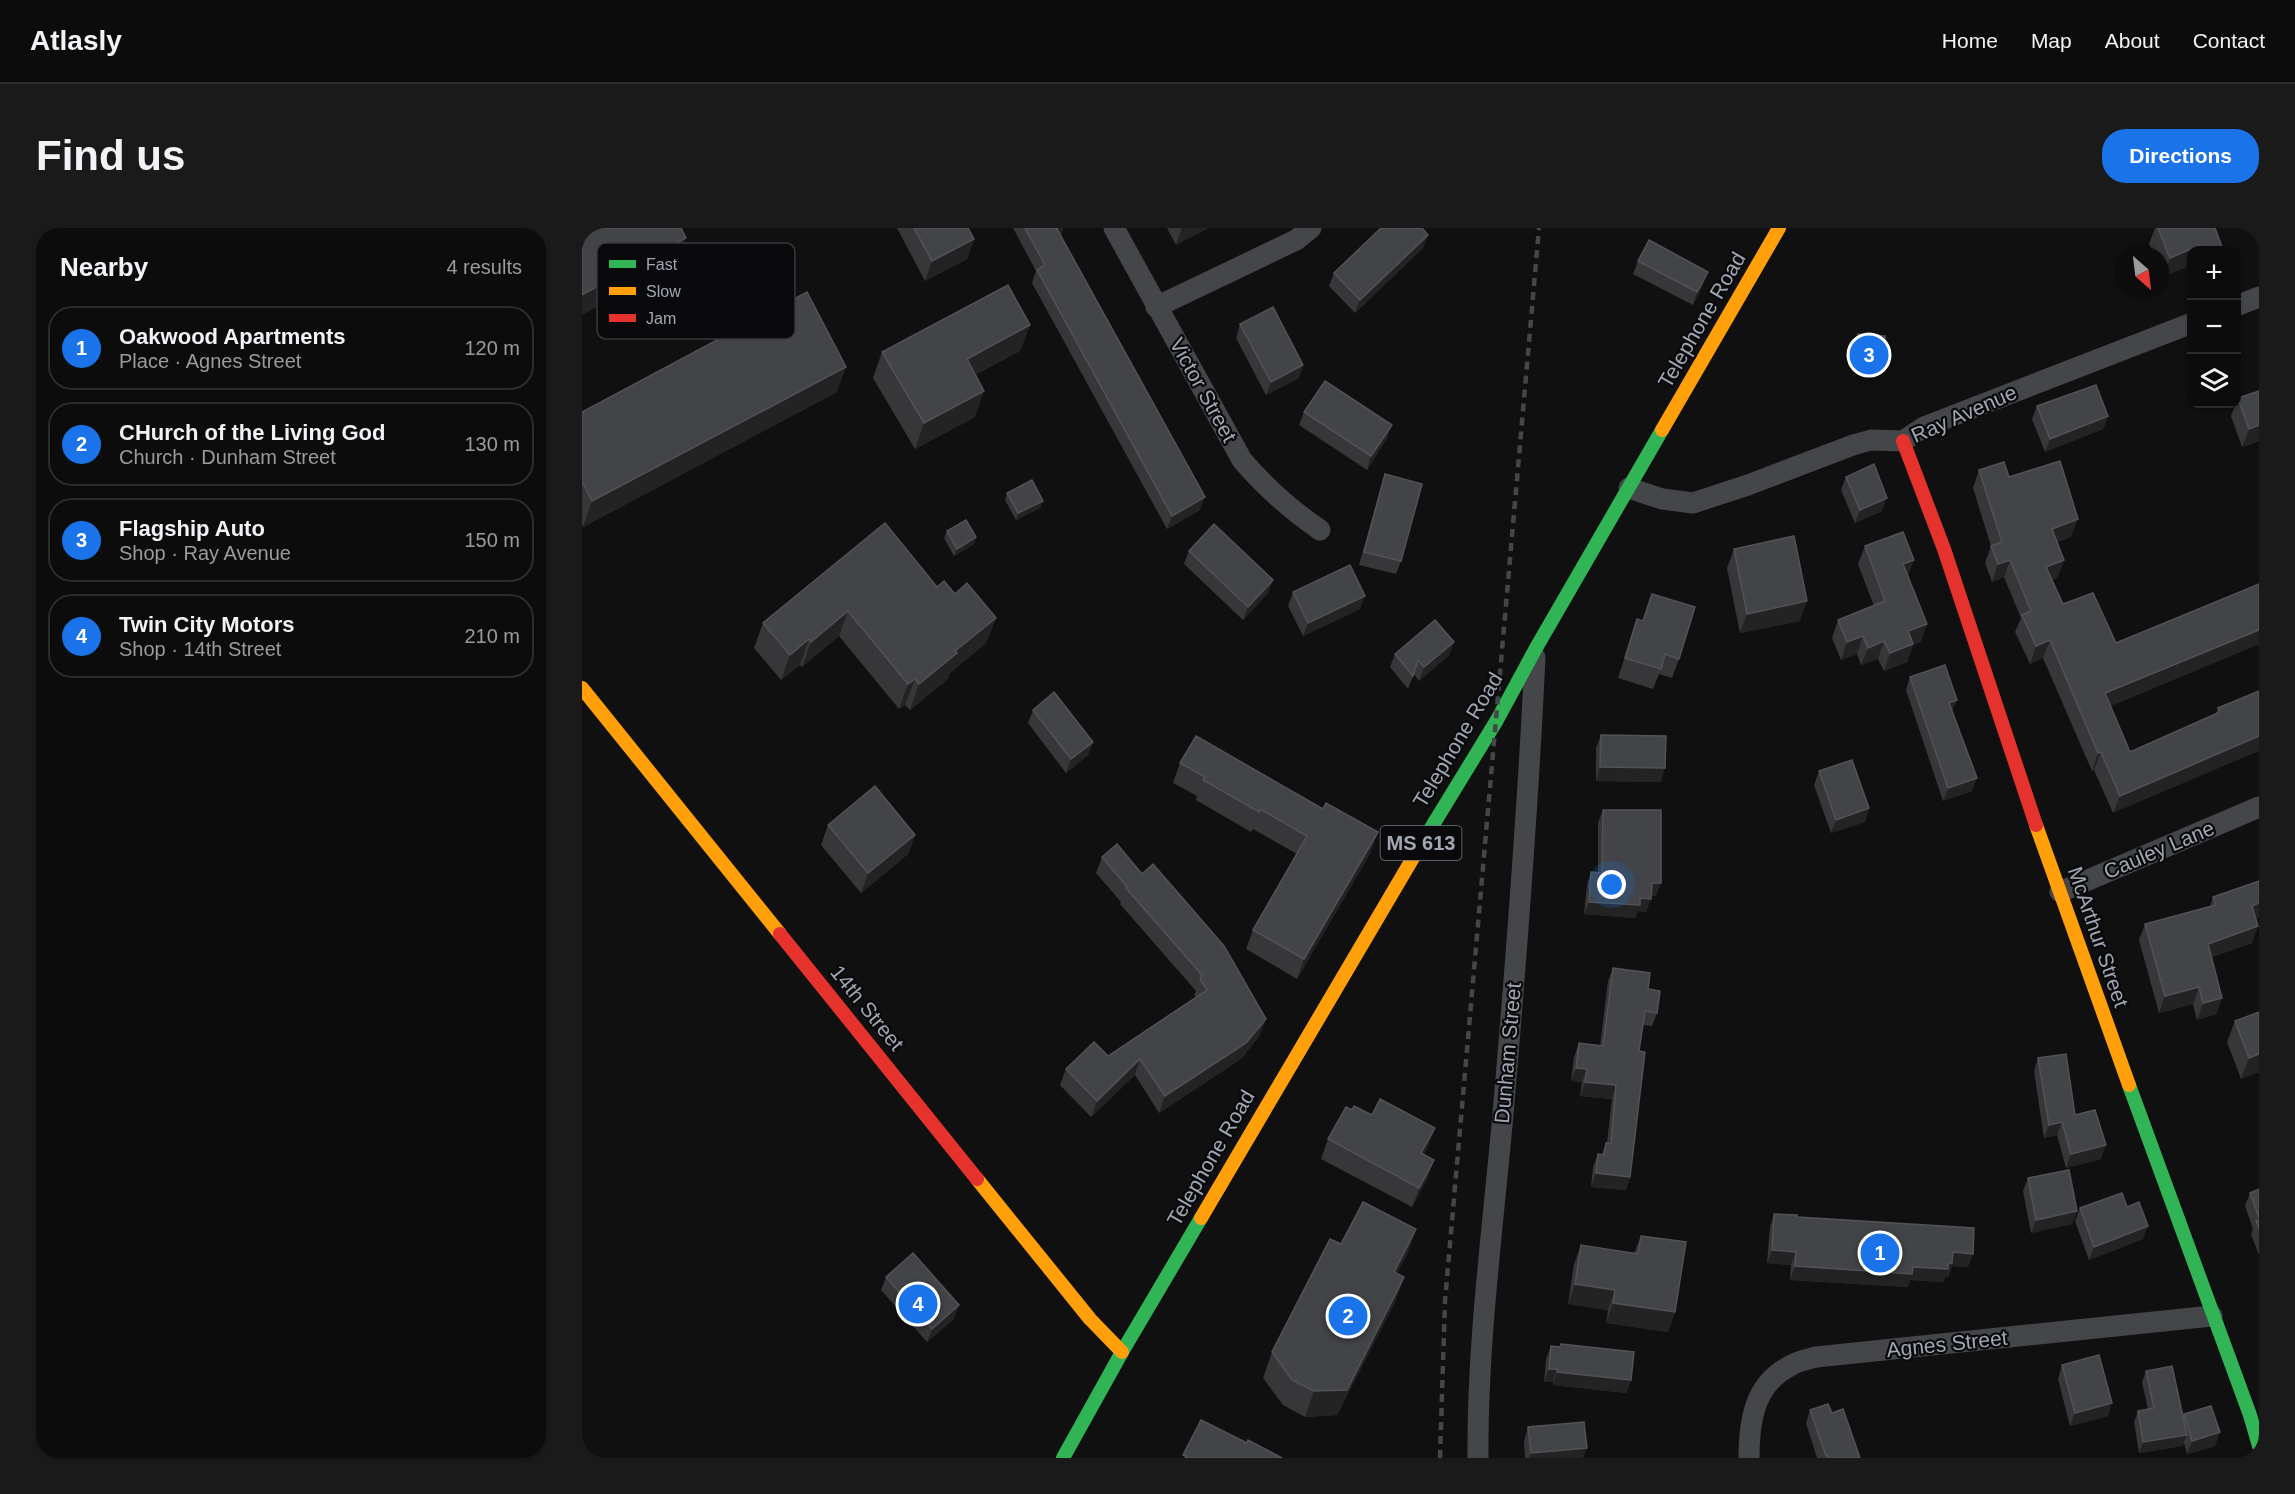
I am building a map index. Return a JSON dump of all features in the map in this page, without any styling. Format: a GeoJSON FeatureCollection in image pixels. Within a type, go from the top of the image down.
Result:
{"type":"FeatureCollection","features":[{"type":"Feature","properties":{"kind":"street","name":"Victor Street"},"geometry":{"type":"LineString","coordinates":[[1114,228],[1242,460],[1258,479],[1301,517],[1320,530]]}},
{"type":"Feature","properties":{"kind":"street"},"geometry":{"type":"LineString","coordinates":[[1156,307],[1296,240],[1311,228]]}},
{"type":"Feature","properties":{"kind":"street","name":"Telephone Road"},"geometry":{"type":"LineString","coordinates":[[1063,1458],[1122,1352],[1453,790],[1497,720],[1536,648],[1779,228]]}},
{"type":"Feature","properties":{"kind":"street"},"geometry":{"type":"LineString","coordinates":[[2241,304],[2259,297]]}},
{"type":"Feature","properties":{"kind":"street","name":"Ray Avenue"},"geometry":{"type":"LineString","coordinates":[[1629,488],[1662,499],[1693,503],[1754,483],[1853,445],[1871,440],[1903,441],[1924,427],[2187,325]]}},
{"type":"Feature","properties":{"kind":"street","name":"McArthur Street"},"geometry":{"type":"LineString","coordinates":[[1903,441],[1944,549],[2060,892],[2212,1316],[2250,1415],[2259,1446]]}},
{"type":"Feature","properties":{"kind":"street","name":"Dunham Street"},"geometry":{"type":"LineString","coordinates":[[1478,1458],[1484,1319],[1527,821],[1536,648]]}},
{"type":"Feature","properties":{"kind":"street","name":"14th Street"},"geometry":{"type":"LineString","coordinates":[[582,688],[1090,1319],[1122,1352]]}},
{"type":"Feature","properties":{"kind":"street","name":"Cauley Lane"},"geometry":{"type":"LineString","coordinates":[[2060,892],[2259,807]]}},
{"type":"Feature","properties":{"kind":"street","name":"Agnes Street"},"geometry":{"type":"LineString","coordinates":[[1749,1458],[1751,1417],[1758,1396],[1773,1378],[1790,1365],[1816,1357],[2212,1316]]}},
{"type":"Feature","properties":{"kind":"building"},"geometry":{"type":"Polygon","coordinates":[[[582,228],[681,228],[686,238],[677,243],[597,243],[597,287],[582,295],[582,228]]]}},
{"type":"Feature","properties":{"kind":"building"},"geometry":{"type":"Polygon","coordinates":[[[914,228],[968,228],[974,239],[932,261],[914,228]]]}},
{"type":"Feature","properties":{"kind":"building"},"geometry":{"type":"Polygon","coordinates":[[[1025,228],[1058,228],[1205,497],[1172,516],[1037,270],[1045,265],[1025,228]]]}},
{"type":"Feature","properties":{"kind":"building"},"geometry":{"type":"Polygon","coordinates":[[[1381,228],[1422,228],[1428,235],[1360,300],[1334,273],[1381,228]]]}},
{"type":"Feature","properties":{"kind":"building"},"geometry":{"type":"Polygon","coordinates":[[[2158,228],[2215,228],[2222,246],[2187,246],[2187,251],[2170,258],[2169,246],[2165,246],[2158,228]]]}},
{"type":"Feature","properties":{"kind":"building"},"geometry":{"type":"Polygon","coordinates":[[[1649,240],[1708,272],[1697,292],[1638,261],[1649,240]]]}},
{"type":"Feature","properties":{"kind":"building"},"geometry":{"type":"Polygon","coordinates":[[[1008,285],[1030,325],[967,359],[984,391],[924,423],[882,352],[1008,285]]]}},
{"type":"Feature","properties":{"kind":"building"},"geometry":{"type":"Polygon","coordinates":[[[807,292],[846,367],[592,501],[582,482],[582,412],[719,339],[795,339],[795,298],[807,292]]]}},
{"type":"Feature","properties":{"kind":"building"},"geometry":{"type":"Polygon","coordinates":[[[1273,307],[1303,365],[1271,382],[1240,324],[1273,307]]]}},
{"type":"Feature","properties":{"kind":"building"},"geometry":{"type":"Polygon","coordinates":[[[1858,334],[1885,336],[1883,360],[1856,358],[1858,334]]]}},
{"type":"Feature","properties":{"kind":"building"},"geometry":{"type":"Polygon","coordinates":[[[1325,381],[1392,425],[1371,456],[1304,412],[1325,381]]]}},
{"type":"Feature","properties":{"kind":"building"},"geometry":{"type":"Polygon","coordinates":[[[2096,385],[2108,416],[2050,439],[2037,406],[2096,385]]]}},
{"type":"Feature","properties":{"kind":"building"},"geometry":{"type":"Polygon","coordinates":[[[2259,391],[2259,425],[2249,429],[2241,406],[2241,397],[2259,391]]]}},
{"type":"Feature","properties":{"kind":"building"},"geometry":{"type":"Polygon","coordinates":[[[2060,461],[2078,519],[2052,529],[2064,560],[2046,567],[2063,604],[2093,593],[2116,643],[2259,584],[2259,630],[2105,693],[2130,752],[2220,712],[2218,708],[2259,691],[2259,736],[2120,796],[2101,752],[2098,753],[2050,640],[2036,646],[2022,615],[2031,611],[2010,560],[1998,564],[1991,546],[2002,542],[1979,470],[2004,462],[2009,477],[2060,461]]]}},
{"type":"Feature","properties":{"kind":"building"},"geometry":{"type":"Polygon","coordinates":[[[1874,464],[1887,498],[1860,510],[1846,477],[1874,464]]]}},
{"type":"Feature","properties":{"kind":"building"},"geometry":{"type":"Polygon","coordinates":[[[1385,474],[1422,484],[1401,561],[1364,552],[1385,474]]]}},
{"type":"Feature","properties":{"kind":"building"},"geometry":{"type":"Polygon","coordinates":[[[1032,480],[1043,501],[1018,513],[1007,493],[1032,480]]]}},
{"type":"Feature","properties":{"kind":"building"},"geometry":{"type":"Polygon","coordinates":[[[966,520],[976,537],[957,549],[947,531],[966,520]]]}},
{"type":"Feature","properties":{"kind":"building"},"geometry":{"type":"Polygon","coordinates":[[[885,523],[937,587],[944,581],[955,594],[967,583],[996,618],[919,684],[915,679],[908,684],[848,611],[811,642],[809,639],[790,655],[763,623],[885,523]]]}},
{"type":"Feature","properties":{"kind":"building"},"geometry":{"type":"Polygon","coordinates":[[[1214,524],[1273,580],[1248,607],[1189,551],[1214,524]]]}},
{"type":"Feature","properties":{"kind":"building"},"geometry":{"type":"Polygon","coordinates":[[[1903,532],[1914,560],[1903,564],[1927,624],[1908,631],[1913,644],[1890,653],[1884,641],[1868,648],[1863,636],[1847,642],[1838,620],[1885,601],[1865,546],[1903,532]]]}},
{"type":"Feature","properties":{"kind":"building"},"geometry":{"type":"Polygon","coordinates":[[[1794,536],[1807,601],[1747,614],[1734,549],[1794,536]]]}},
{"type":"Feature","properties":{"kind":"building"},"geometry":{"type":"Polygon","coordinates":[[[1350,565],[1365,596],[1308,623],[1293,592],[1350,565]]]}},
{"type":"Feature","properties":{"kind":"building"},"geometry":{"type":"Polygon","coordinates":[[[1652,594],[1695,607],[1679,659],[1665,654],[1661,669],[1625,658],[1637,619],[1643,621],[1652,594]]]}},
{"type":"Feature","properties":{"kind":"building"},"geometry":{"type":"Polygon","coordinates":[[[1435,620],[1454,642],[1424,667],[1418,660],[1413,676],[1395,654],[1435,620]]]}},
{"type":"Feature","properties":{"kind":"building"},"geometry":{"type":"Polygon","coordinates":[[[1945,665],[1957,700],[1949,703],[1977,778],[1948,788],[1910,677],[1945,665]]]}},
{"type":"Feature","properties":{"kind":"building"},"geometry":{"type":"Polygon","coordinates":[[[1054,692],[1093,742],[1071,759],[1033,710],[1054,692]]]}},
{"type":"Feature","properties":{"kind":"building"},"geometry":{"type":"Polygon","coordinates":[[[1601,735],[1666,736],[1665,768],[1600,767],[1601,735]]]}},
{"type":"Feature","properties":{"kind":"building"},"geometry":{"type":"Polygon","coordinates":[[[1196,736],[1323,809],[1326,803],[1378,832],[1304,959],[1253,930],[1307,836],[1203,780],[1205,777],[1180,763],[1196,736]]]}},
{"type":"Feature","properties":{"kind":"building"},"geometry":{"type":"Polygon","coordinates":[[[1852,760],[1869,808],[1836,820],[1819,771],[1852,760]]]}},
{"type":"Feature","properties":{"kind":"building"},"geometry":{"type":"Polygon","coordinates":[[[875,786],[915,835],[868,873],[828,825],[875,786]]]}},
{"type":"Feature","properties":{"kind":"building"},"geometry":{"type":"Polygon","coordinates":[[[1603,810],[1661,810],[1661,883],[1652,883],[1651,899],[1640,898],[1640,905],[1589,902],[1591,872],[1602,873],[1603,810]]]}},
{"type":"Feature","properties":{"kind":"building"},"geometry":{"type":"Polygon","coordinates":[[[1117,844],[1142,874],[1153,864],[1224,946],[1266,1019],[1246,1043],[1165,1096],[1140,1059],[1097,1101],[1066,1069],[1094,1042],[1108,1056],[1207,990],[1200,979],[1202,975],[1102,857],[1117,844]]]}},
{"type":"Feature","properties":{"kind":"building"},"geometry":{"type":"Polygon","coordinates":[[[2259,881],[2259,903],[2252,906],[2258,926],[2208,944],[2222,998],[2203,1003],[2199,987],[2165,996],[2145,924],[2216,905],[2213,897],[2259,881]]]}},
{"type":"Feature","properties":{"kind":"building"},"geometry":{"type":"Polygon","coordinates":[[[1613,968],[1650,973],[1648,989],[1660,991],[1657,1013],[1645,1011],[1639,1051],[1645,1052],[1630,1177],[1596,1173],[1598,1154],[1604,1155],[1606,1143],[1611,1144],[1616,1085],[1585,1082],[1587,1069],[1576,1068],[1579,1043],[1603,1046],[1613,968]]]}},
{"type":"Feature","properties":{"kind":"building"},"geometry":{"type":"Polygon","coordinates":[[[2259,1012],[2259,1054],[2249,1058],[2235,1021],[2259,1012]]]}},
{"type":"Feature","properties":{"kind":"building"},"geometry":{"type":"Polygon","coordinates":[[[2066,1054],[2075,1115],[2095,1110],[2106,1145],[2071,1154],[2062,1122],[2049,1125],[2038,1058],[2066,1054]]]}},
{"type":"Feature","properties":{"kind":"building"},"geometry":{"type":"Polygon","coordinates":[[[1380,1099],[1435,1128],[1421,1153],[1434,1160],[1419,1188],[1328,1139],[1346,1107],[1352,1110],[1354,1106],[1372,1115],[1380,1099]]]}},
{"type":"Feature","properties":{"kind":"building"},"geometry":{"type":"Polygon","coordinates":[[[2069,1170],[2077,1211],[2036,1220],[2028,1178],[2069,1170]]]}},
{"type":"Feature","properties":{"kind":"building"},"geometry":{"type":"Polygon","coordinates":[[[2259,1189],[2259,1218],[2250,1193],[2259,1189]]]}},
{"type":"Feature","properties":{"kind":"building"},"geometry":{"type":"Polygon","coordinates":[[[2122,1193],[2127,1207],[2139,1202],[2148,1226],[2094,1247],[2080,1208],[2122,1193]]]}},
{"type":"Feature","properties":{"kind":"building"},"geometry":{"type":"Polygon","coordinates":[[[1363,1202],[1416,1229],[1394,1272],[1404,1277],[1347,1390],[1314,1391],[1292,1380],[1272,1352],[1330,1239],[1341,1244],[1363,1202]]]}},
{"type":"Feature","properties":{"kind":"building"},"geometry":{"type":"Polygon","coordinates":[[[1774,1214],[1974,1228],[1973,1254],[1953,1252],[1952,1263],[1948,1264],[1948,1269],[1913,1267],[1912,1274],[1795,1266],[1796,1252],[1772,1250],[1774,1214]]]}},
{"type":"Feature","properties":{"kind":"building"},"geometry":{"type":"Polygon","coordinates":[[[1641,1236],[1686,1242],[1675,1312],[1613,1303],[1615,1290],[1575,1284],[1581,1245],[1638,1254],[1641,1236]]]}},
{"type":"Feature","properties":{"kind":"building"},"geometry":{"type":"Polygon","coordinates":[[[913,1253],[959,1305],[932,1329],[886,1277],[913,1253]]]}},
{"type":"Feature","properties":{"kind":"building"},"geometry":{"type":"Polygon","coordinates":[[[1561,1344],[1634,1352],[1631,1380],[1557,1372],[1557,1369],[1549,1369],[1551,1346],[1560,1347],[1561,1344]]]}},
{"type":"Feature","properties":{"kind":"building"},"geometry":{"type":"Polygon","coordinates":[[[2099,1355],[2112,1403],[2075,1413],[2062,1365],[2099,1355]]]}},
{"type":"Feature","properties":{"kind":"building"},"geometry":{"type":"Polygon","coordinates":[[[2172,1366],[2187,1435],[2143,1442],[2138,1411],[2154,1408],[2146,1371],[2172,1366]]]}},
{"type":"Feature","properties":{"kind":"building"},"geometry":{"type":"Polygon","coordinates":[[[1828,1404],[1832,1413],[1843,1409],[1860,1458],[1829,1458],[1826,1456],[1810,1410],[1828,1404]]]}},
{"type":"Feature","properties":{"kind":"building"},"geometry":{"type":"Polygon","coordinates":[[[2211,1406],[2220,1432],[2192,1441],[2184,1414],[2211,1406]]]}},
{"type":"Feature","properties":{"kind":"building"},"geometry":{"type":"Polygon","coordinates":[[[1201,1420],[1247,1443],[1248,1440],[1282,1458],[1185,1458],[1186,1456],[1183,1455],[1201,1420]]]}},
{"type":"Feature","properties":{"kind":"building"},"geometry":{"type":"Polygon","coordinates":[[[1584,1422],[1587,1448],[1531,1453],[1528,1427],[1584,1422]]]}},
{"type":"Feature","properties":{"kind":"railway"},"geometry":{"type":"LineString","coordinates":[[1440,1458],[1445,1301],[1539,228]]}},
{"type":"Feature","properties":{"kind":"traffic: fast"},"geometry":{"type":"LineString","coordinates":[[1420,846],[1497,720],[1662,430]]}},
{"type":"Feature","properties":{"kind":"traffic: fast"},"geometry":{"type":"LineString","coordinates":[[2129,1085],[2250,1415],[2259,1446]]}},
{"type":"Feature","properties":{"kind":"traffic: fast"},"geometry":{"type":"LineString","coordinates":[[1063,1458],[1201,1218]]}},
{"type":"Feature","properties":{"kind":"traffic: slow"},"geometry":{"type":"LineString","coordinates":[[1662,430],[1779,228]]}},
{"type":"Feature","properties":{"kind":"traffic: slow"},"geometry":{"type":"LineString","coordinates":[[582,688],[780,934]]}},
{"type":"Feature","properties":{"kind":"traffic: slow"},"geometry":{"type":"LineString","coordinates":[[2036,825],[2129,1085]]}},
{"type":"Feature","properties":{"kind":"traffic: slow"},"geometry":{"type":"LineString","coordinates":[[1201,1218],[1420,846]]}},
{"type":"Feature","properties":{"kind":"traffic: slow"},"geometry":{"type":"LineString","coordinates":[[977,1179],[1090,1319],[1122,1352]]}},
{"type":"Feature","properties":{"kind":"traffic: jam"},"geometry":{"type":"LineString","coordinates":[[1903,441],[1944,549],[2036,825]]}},
{"type":"Feature","properties":{"kind":"traffic: jam"},"geometry":{"type":"LineString","coordinates":[[780,934],[977,1179]]}},
{"type":"Feature","properties":{"kind":"place","name":"Flagship Auto"},"geometry":{"type":"Point","coordinates":[1869,355]}},
{"type":"Feature","properties":{"kind":"place","name":"Oakwood Apartments"},"geometry":{"type":"Point","coordinates":[1880,1253]}},
{"type":"Feature","properties":{"kind":"place","name":"Twin City Motors"},"geometry":{"type":"Point","coordinates":[918,1304]}},
{"type":"Feature","properties":{"kind":"place","name":"CHurch of the Living God"},"geometry":{"type":"Point","coordinates":[1348,1316]}}]}
